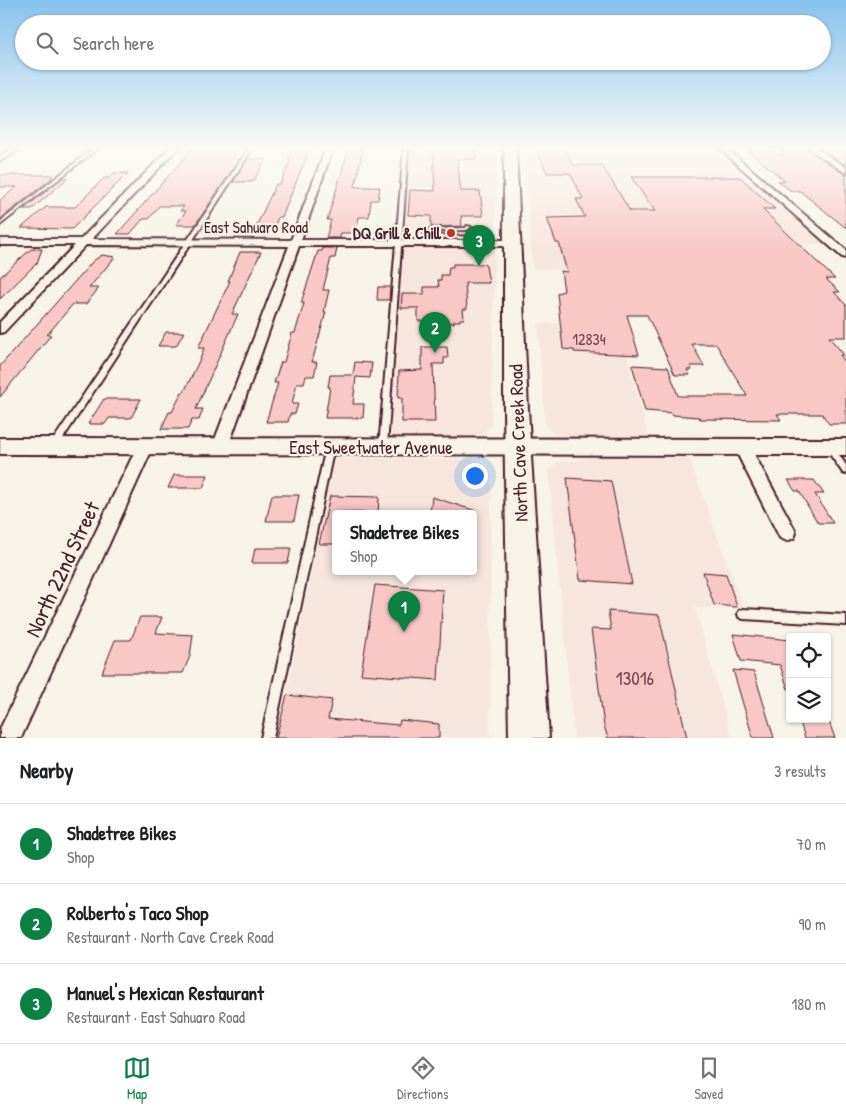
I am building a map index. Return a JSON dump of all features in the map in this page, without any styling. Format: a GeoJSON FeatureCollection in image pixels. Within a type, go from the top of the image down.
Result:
{"type":"FeatureCollection","features":[{"type":"Feature","properties":{"kind":"main road","name":"North Cave Creek Road"},"geometry":{"type":"LineString","coordinates":[[510,182],[517,448],[529,738]]}},
{"type":"Feature","properties":{"kind":"street"},"geometry":{"type":"LineString","coordinates":[[0,329],[141,182]]}},
{"type":"Feature","properties":{"kind":"street"},"geometry":{"type":"LineString","coordinates":[[220,447],[317,182]]}},
{"type":"Feature","properties":{"kind":"street"},"geometry":{"type":"LineString","coordinates":[[762,182],[846,255]]}},
{"type":"Feature","properties":{"kind":"street","name":"East Sahuaro Road"},"geometry":{"type":"LineString","coordinates":[[0,242],[511,242]]}},
{"type":"Feature","properties":{"kind":"street","name":"East Sweetwater Avenue"},"geometry":{"type":"LineString","coordinates":[[0,446],[837,447]]}},
{"type":"Feature","properties":{"kind":"street","name":"North 22nd Street"},"geometry":{"type":"LineString","coordinates":[[8,738],[146,447]]}},
{"type":"Feature","properties":{"kind":"street"},"geometry":{"type":"LineString","coordinates":[[742,447],[787,533]]}},
{"type":"Feature","properties":{"kind":"lane"},"geometry":{"type":"LineString","coordinates":[[0,224],[52,182]]}},
{"type":"Feature","properties":{"kind":"lane"},"geometry":{"type":"LineString","coordinates":[[53,446],[228,182]]}},
{"type":"Feature","properties":{"kind":"lane"},"geometry":{"type":"LineString","coordinates":[[383,447],[403,182]]}},
{"type":"Feature","properties":{"kind":"lane"},"geometry":{"type":"LineString","coordinates":[[469,227],[467,229],[430,230],[426,233],[430,236],[478,239]]}},
{"type":"Feature","properties":{"kind":"lane"},"geometry":{"type":"LineString","coordinates":[[267,738],[330,447]]}},
{"type":"Feature","properties":{"kind":"lane"},"geometry":{"type":"LineString","coordinates":[[837,447],[846,472]]}},
{"type":"Feature","properties":{"kind":"lane"},"geometry":{"type":"LineString","coordinates":[[742,614],[846,620]]}},
{"type":"Feature","properties":{"kind":"shaded area"},"geometry":{"type":"Polygon","coordinates":[[[407,182],[496,182],[491,425],[484,433],[476,436],[391,436],[391,406],[407,182]]]}},
{"type":"Feature","properties":{"kind":"shaded area"},"geometry":{"type":"Polygon","coordinates":[[[526,182],[755,182],[825,244],[599,244],[605,270],[533,269],[526,182]]]}},
{"type":"Feature","properties":{"kind":"shaded area"},"geometry":{"type":"Polygon","coordinates":[[[538,323],[619,324],[648,436],[563,436],[554,434],[548,429],[545,422],[538,323]]]}},
{"type":"Feature","properties":{"kind":"shaded area"},"geometry":{"type":"Polygon","coordinates":[[[596,457],[689,458],[744,609],[695,608],[732,738],[574,738],[549,474],[550,469],[557,462],[596,457]]]}},
{"type":"Feature","properties":{"kind":"shaded area"},"geometry":{"type":"Polygon","coordinates":[[[334,458],[471,459],[479,461],[489,471],[491,476],[490,738],[278,738],[334,458]]]}},
{"type":"Feature","properties":{"kind":"building"},"geometry":{"type":"Polygon","coordinates":[[[0,182],[46,182],[0,219],[0,200],[17,187],[0,187],[0,182]]]}},
{"type":"Feature","properties":{"kind":"building"},"geometry":{"type":"Polygon","coordinates":[[[57,182],[63,182],[32,209],[24,209],[57,182]]]}},
{"type":"Feature","properties":{"kind":"building"},"geometry":{"type":"Polygon","coordinates":[[[100,182],[119,182],[72,229],[21,228],[46,207],[75,207],[100,182]]]}},
{"type":"Feature","properties":{"kind":"building"},"geometry":{"type":"Polygon","coordinates":[[[163,182],[224,182],[195,225],[176,225],[186,211],[180,211],[184,206],[159,206],[149,219],[143,219],[130,234],[117,234],[163,182]]]}},
{"type":"Feature","properties":{"kind":"building"},"geometry":{"type":"Polygon","coordinates":[[[296,182],[282,217],[278,217],[273,231],[254,231],[276,184],[296,182]]]}},
{"type":"Feature","properties":{"kind":"building"},"geometry":{"type":"Polygon","coordinates":[[[338,182],[356,182],[355,187],[380,187],[378,200],[371,200],[369,217],[359,217],[356,233],[341,233],[340,238],[326,238],[331,220],[327,220],[338,182]]]}},
{"type":"Feature","properties":{"kind":"building"},"geometry":{"type":"Polygon","coordinates":[[[435,182],[460,182],[461,191],[480,191],[483,216],[461,216],[462,226],[431,227],[431,216],[408,215],[410,190],[435,191],[435,182]]]}},
{"type":"Feature","properties":{"kind":"building"},"geometry":{"type":"Polygon","coordinates":[[[575,182],[613,182],[630,211],[655,211],[635,182],[746,182],[775,209],[762,209],[835,279],[826,279],[840,292],[834,292],[846,305],[846,337],[829,337],[844,355],[840,355],[846,363],[846,424],[829,424],[822,414],[777,414],[781,420],[700,419],[699,417],[673,415],[672,413],[645,411],[632,365],[668,367],[678,396],[747,396],[716,344],[692,344],[704,366],[690,366],[692,370],[687,370],[690,375],[675,375],[647,315],[627,315],[639,355],[574,352],[574,350],[563,349],[557,293],[564,291],[561,271],[567,272],[559,243],[556,243],[547,218],[585,217],[576,199],[583,199],[575,182]]]}},
{"type":"Feature","properties":{"kind":"building"},"geometry":{"type":"Polygon","coordinates":[[[780,182],[846,182],[846,228],[800,191],[791,191],[780,182]]]}},
{"type":"Feature","properties":{"kind":"building"},"geometry":{"type":"Polygon","coordinates":[[[323,248],[337,248],[335,258],[331,258],[323,290],[329,290],[324,312],[326,312],[312,362],[317,362],[314,376],[306,376],[304,383],[297,383],[292,404],[298,404],[295,414],[290,414],[288,422],[266,422],[278,383],[274,383],[281,362],[284,362],[292,333],[295,333],[304,303],[301,303],[318,251],[322,251],[323,248]]]}},
{"type":"Feature","properties":{"kind":"building"},"geometry":{"type":"Polygon","coordinates":[[[31,249],[42,249],[37,263],[0,299],[0,277],[31,249]]]}},
{"type":"Feature","properties":{"kind":"building"},"geometry":{"type":"Polygon","coordinates":[[[240,252],[261,252],[232,314],[238,314],[196,409],[203,409],[199,420],[192,420],[188,429],[161,429],[169,412],[172,412],[182,392],[184,392],[201,357],[204,348],[198,348],[230,281],[228,281],[240,252]]]}},
{"type":"Feature","properties":{"kind":"building"},"geometry":{"type":"Polygon","coordinates":[[[102,255],[115,257],[89,288],[99,288],[86,304],[73,304],[47,335],[51,335],[0,397],[0,366],[93,261],[102,255]]]}},
{"type":"Feature","properties":{"kind":"building"},"geometry":{"type":"Polygon","coordinates":[[[453,264],[484,264],[486,266],[489,283],[465,283],[467,309],[463,309],[464,319],[454,321],[454,323],[423,323],[423,321],[418,321],[418,308],[401,308],[402,294],[424,294],[424,287],[439,287],[438,280],[441,280],[441,275],[448,275],[449,267],[453,267],[453,264]]]}},
{"type":"Feature","properties":{"kind":"building"},"geometry":{"type":"Polygon","coordinates":[[[378,287],[390,287],[389,300],[377,300],[378,287]]]}},
{"type":"Feature","properties":{"kind":"building"},"geometry":{"type":"Polygon","coordinates":[[[166,332],[184,332],[176,346],[158,346],[166,332]]]}},
{"type":"Feature","properties":{"kind":"building"},"geometry":{"type":"Polygon","coordinates":[[[422,347],[447,347],[448,358],[444,358],[444,364],[433,364],[435,422],[402,422],[402,398],[398,398],[399,371],[422,370],[422,347]]]}},
{"type":"Feature","properties":{"kind":"building"},"geometry":{"type":"Polygon","coordinates":[[[355,362],[372,363],[370,378],[356,377],[353,404],[364,404],[363,418],[325,418],[330,375],[353,375],[355,362]]]}},
{"type":"Feature","properties":{"kind":"building"},"geometry":{"type":"Polygon","coordinates":[[[104,399],[141,399],[131,418],[109,418],[105,424],[88,424],[104,399]]]}},
{"type":"Feature","properties":{"kind":"building"},"geometry":{"type":"Polygon","coordinates":[[[174,475],[208,475],[203,488],[168,488],[174,475]]]}},
{"type":"Feature","properties":{"kind":"building"},"geometry":{"type":"Polygon","coordinates":[[[567,478],[611,481],[632,584],[580,580],[567,478]]]}},
{"type":"Feature","properties":{"kind":"building"},"geometry":{"type":"Polygon","coordinates":[[[788,480],[814,480],[824,494],[815,494],[833,523],[818,523],[799,491],[795,491],[788,480]]]}},
{"type":"Feature","properties":{"kind":"building"},"geometry":{"type":"Polygon","coordinates":[[[272,495],[299,495],[294,521],[266,521],[272,495]]]}},
{"type":"Feature","properties":{"kind":"building"},"geometry":{"type":"Polygon","coordinates":[[[330,496],[379,497],[378,510],[332,510],[332,544],[319,544],[330,496]]]}},
{"type":"Feature","properties":{"kind":"building"},"geometry":{"type":"Polygon","coordinates":[[[432,497],[473,510],[430,510],[432,497]]]}},
{"type":"Feature","properties":{"kind":"building"},"geometry":{"type":"Polygon","coordinates":[[[255,548],[291,548],[288,563],[252,563],[255,548]]]}},
{"type":"Feature","properties":{"kind":"building"},"geometry":{"type":"Polygon","coordinates":[[[703,572],[726,574],[737,607],[714,605],[703,572]]]}},
{"type":"Feature","properties":{"kind":"building"},"geometry":{"type":"Polygon","coordinates":[[[375,585],[443,590],[438,680],[361,674],[375,585]]]}},
{"type":"Feature","properties":{"kind":"building"},"geometry":{"type":"Polygon","coordinates":[[[608,611],[659,615],[687,738],[608,738],[604,726],[591,629],[611,630],[608,611]]]}},
{"type":"Feature","properties":{"kind":"building"},"geometry":{"type":"Polygon","coordinates":[[[140,617],[162,617],[156,633],[193,635],[190,656],[183,673],[102,673],[115,640],[131,640],[140,617]]]}},
{"type":"Feature","properties":{"kind":"building"},"geometry":{"type":"Polygon","coordinates":[[[733,634],[786,640],[786,683],[780,665],[741,661],[733,634]]]}},
{"type":"Feature","properties":{"kind":"building"},"geometry":{"type":"Polygon","coordinates":[[[733,670],[754,672],[774,738],[753,738],[733,670]]]}},
{"type":"Feature","properties":{"kind":"building"},"geometry":{"type":"Polygon","coordinates":[[[287,695],[332,700],[328,719],[399,725],[400,720],[439,724],[439,738],[276,738],[287,695]]]}},
{"type":"Feature","properties":{"kind":"building"},"geometry":{"type":"Polygon","coordinates":[[[800,723],[829,723],[835,738],[805,738],[800,723]]]}},
{"type":"Feature","properties":{"kind":"place","name":"DQ Grill & Chill"},"geometry":{"type":"Point","coordinates":[451,233]}},
{"type":"Feature","properties":{"kind":"place","name":"Manuel's Mexican Restaurant"},"geometry":{"type":"Point","coordinates":[479,266]}},
{"type":"Feature","properties":{"kind":"place","name":"Rolberto's Taco Shop"},"geometry":{"type":"Point","coordinates":[435,353]}},
{"type":"Feature","properties":{"kind":"place","name":"Shadetree Bikes"},"geometry":{"type":"Point","coordinates":[404,632]}}]}
